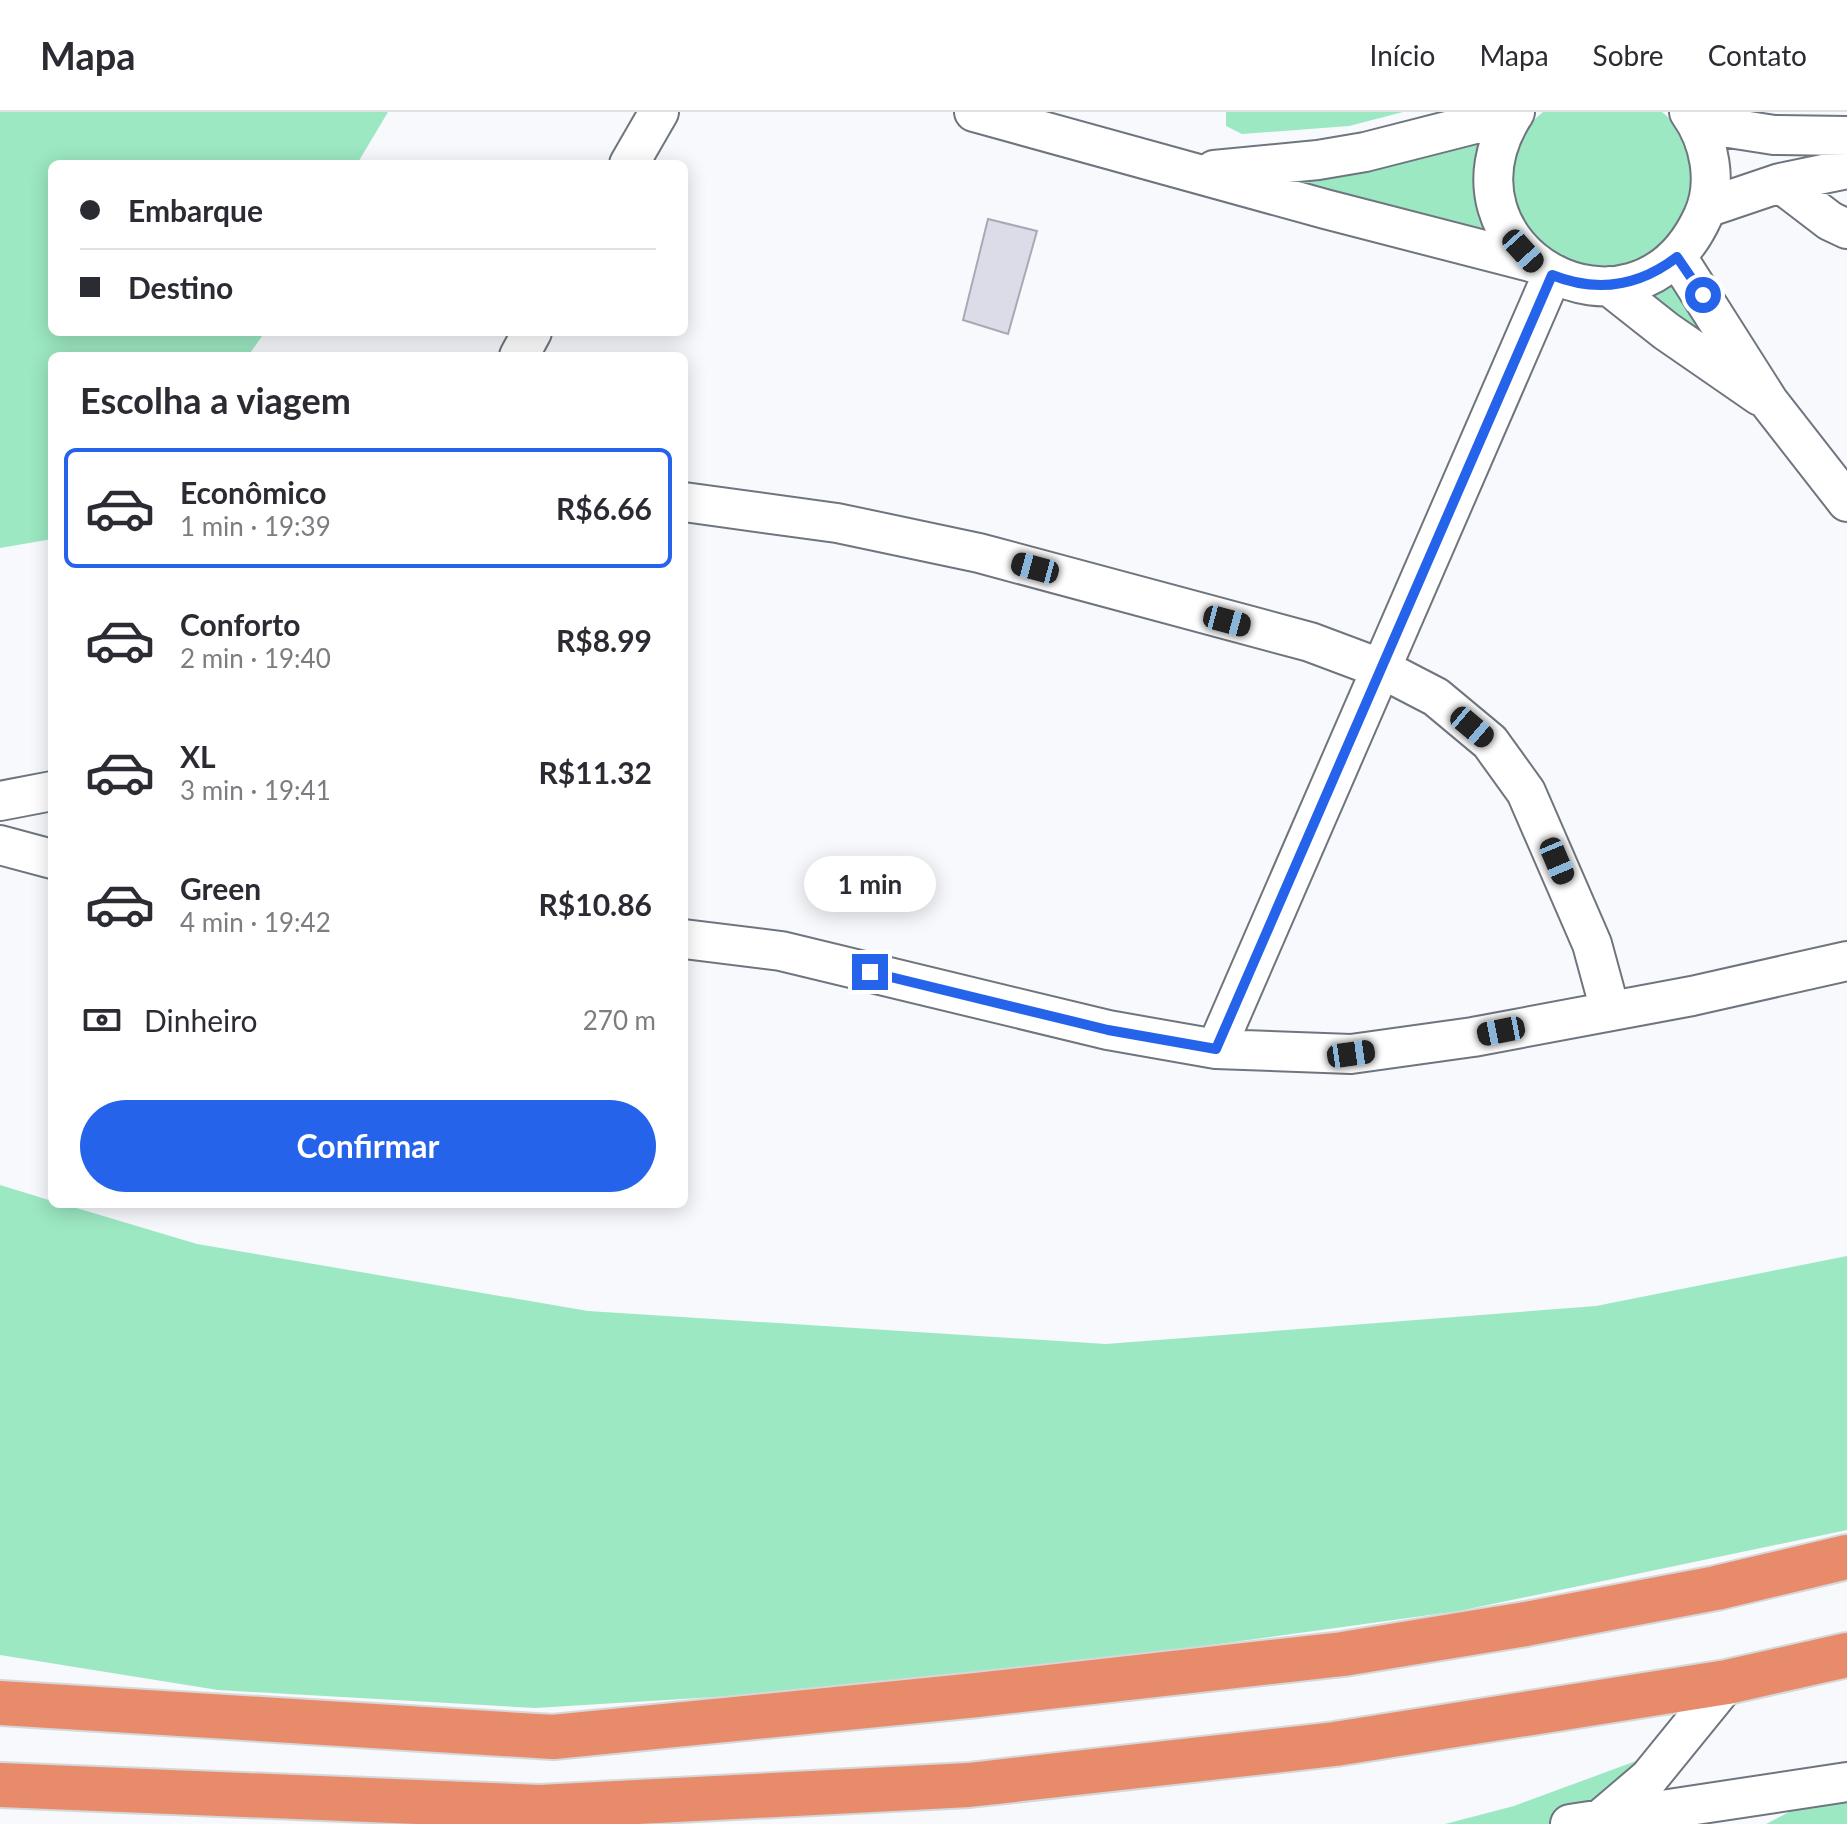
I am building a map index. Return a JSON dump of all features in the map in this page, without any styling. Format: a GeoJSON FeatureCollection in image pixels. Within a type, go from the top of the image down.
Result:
{"type":"FeatureCollection","features":[{"type":"Feature","properties":{"kind":"highway"},"geometry":{"type":"LineString","coordinates":[[0,1703],[553,1737],[977,1695],[1343,1654],[1672,1596],[1847,1557]]}},
{"type":"Feature","properties":{"kind":"highway"},"geometry":{"type":"LineString","coordinates":[[0,1785],[540,1807],[969,1785],[1335,1744],[1727,1682],[1847,1655]]}},
{"type":"Feature","properties":{"kind":"highway"},"geometry":{"type":"LineString","coordinates":[[0,1678],[174,1714]]}},
{"type":"Feature","properties":{"kind":"lane"},"geometry":{"type":"LineString","coordinates":[[631,160],[659,112]]}},
{"type":"Feature","properties":{"kind":"lane"},"geometry":{"type":"LineString","coordinates":[[974,112],[1543,269],[1570,282],[1609,286],[1645,277],[1677,257],[1695,234],[1706,208],[1711,179],[1708,150],[1693,118],[1785,123],[1847,136]]}},
{"type":"Feature","properties":{"kind":"lane"},"geometry":{"type":"LineString","coordinates":[[1193,172],[1353,154],[1514,113]]}},
{"type":"Feature","properties":{"kind":"lane"},"geometry":{"type":"LineString","coordinates":[[1514,113],[1499,143],[1493,176],[1497,209],[1512,239],[1543,269]]}},
{"type":"Feature","properties":{"kind":"lane"},"geometry":{"type":"LineString","coordinates":[[1706,208],[1780,183],[1847,169]]}},
{"type":"Feature","properties":{"kind":"lane"},"geometry":{"type":"LineString","coordinates":[[1780,183],[1830,221],[1847,229]]}},
{"type":"Feature","properties":{"kind":"lane"},"geometry":{"type":"LineString","coordinates":[[1677,257],[1769,402],[1847,502]]}},
{"type":"Feature","properties":{"kind":"lane"},"geometry":{"type":"LineString","coordinates":[[1216,1049],[1382,669],[1543,269]]}},
{"type":"Feature","properties":{"kind":"lane"},"geometry":{"type":"LineString","coordinates":[[1609,286],[1688,347],[1769,402]]}},
{"type":"Feature","properties":{"kind":"lane"},"geometry":{"type":"LineString","coordinates":[[688,503],[837,523],[979,553],[1310,642],[1382,669],[1436,697],[1490,742],[1526,792],[1592,944],[1610,1010]]}},
{"type":"Feature","properties":{"kind":"lane"},"geometry":{"type":"LineString","coordinates":[[0,801],[48,792]]}},
{"type":"Feature","properties":{"kind":"lane"},"geometry":{"type":"LineString","coordinates":[[0,845],[48,858]]}},
{"type":"Feature","properties":{"kind":"lane"},"geometry":{"type":"LineString","coordinates":[[688,939],[781,951],[1108,1030],[1216,1049],[1351,1054],[1473,1037],[1692,996],[1847,961]]}},
{"type":"Feature","properties":{"kind":"lane"},"geometry":{"type":"LineString","coordinates":[[1589,1822],[1649,1778],[1727,1682]]}},
{"type":"Feature","properties":{"kind":"lane"},"geometry":{"type":"LineString","coordinates":[[1589,1822],[1847,1782]]}},
{"type":"Feature","properties":{"kind":"green space"},"geometry":{"type":"Polygon","coordinates":[[[0,112],[388,112],[359,160],[48,160],[48,336],[262,336],[251,352],[48,352],[48,540],[0,548],[0,112]]]}},
{"type":"Feature","properties":{"kind":"green space"},"geometry":{"type":"Polygon","coordinates":[[[1226,112],[1403,112],[1349,126],[1242,134],[1226,126],[1226,112]]]}},
{"type":"Feature","properties":{"kind":"green space"},"geometry":{"type":"Polygon","coordinates":[[[1543,112],[1662,112],[1670,120],[1686,146],[1691,189],[1685,213],[1666,241],[1623,266],[1588,268],[1557,256],[1532,234],[1516,205],[1511,173],[1519,141],[1543,112]]]}},
{"type":"Feature","properties":{"kind":"green space"},"geometry":{"type":"Polygon","coordinates":[[[1498,127],[1516,251],[1213,177],[1498,127]]]}},
{"type":"Feature","properties":{"kind":"green space"},"geometry":{"type":"Polygon","coordinates":[[[1675,268],[1728,352],[1625,292],[1675,268]]]}},
{"type":"Feature","properties":{"kind":"green space"},"geometry":{"type":"Polygon","coordinates":[[[0,1185],[48,1200],[48,1208],[76,1208],[197,1244],[588,1311],[1106,1344],[1596,1306],[1847,1256],[1847,1530],[1459,1611],[927,1684],[535,1708],[218,1690],[0,1655],[0,1185]]]}},
{"type":"Feature","properties":{"kind":"green space"},"geometry":{"type":"Polygon","coordinates":[[[1636,1761],[1650,1778],[1705,1824],[1445,1824],[1514,1806],[1636,1761]]]}},
{"type":"Feature","properties":{"kind":"green space"},"geometry":{"type":"Polygon","coordinates":[[[1847,1782],[1847,1824],[1766,1824],[1847,1782]]]}},
{"type":"Feature","properties":{"kind":"building"},"geometry":{"type":"Polygon","coordinates":[[[988,219],[1037,231],[1008,334],[963,320],[988,219]]]}},
{"type":"Feature","properties":{"kind":"route"},"geometry":{"type":"LineString","coordinates":[[870,972],[1108,1030],[1216,1049],[1552,275],[1589,286],[1628,284],[1677,257],[1703,295]]}}]}
